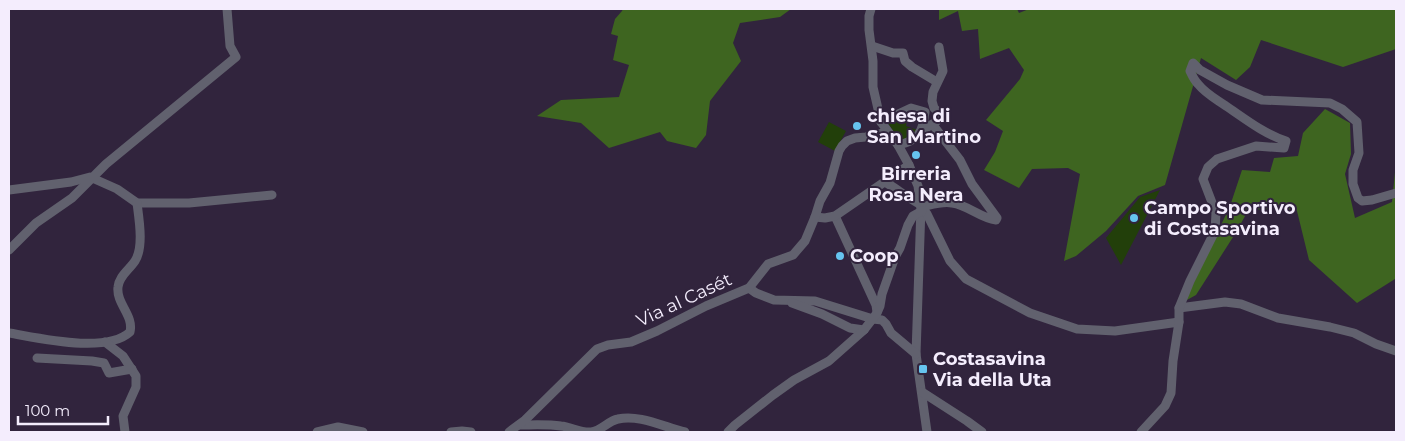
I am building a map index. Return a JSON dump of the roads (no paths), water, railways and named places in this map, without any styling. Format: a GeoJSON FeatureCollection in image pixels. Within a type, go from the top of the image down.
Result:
{"type":"FeatureCollection","features":[{"type":"Feature","properties":{"kind":"street"},"geometry":{"type":"LineString","coordinates":[[9,250],[36,223],[72,198],[106,164],[236,57],[230,46],[227,9]]}},
{"type":"Feature","properties":{"kind":"street"},"geometry":{"type":"LineString","coordinates":[[872,9],[869,23],[873,61],[873,86],[881,122],[909,164],[918,186],[921,208],[916,354],[928,432]]}},
{"type":"Feature","properties":{"kind":"street"},"geometry":{"type":"LineString","coordinates":[[872,46],[894,53],[903,53],[905,62],[937,82]]}},
{"type":"Feature","properties":{"kind":"street"},"geometry":{"type":"LineString","coordinates":[[898,145],[908,143],[920,132],[937,121],[940,114],[934,108],[932,101],[933,92],[943,71],[939,46]]}},
{"type":"Feature","properties":{"kind":"street"},"geometry":{"type":"LineString","coordinates":[[1141,432],[1165,406],[1172,393],[1173,361],[1179,322],[1179,308],[1215,230],[1216,213],[1203,179],[1208,167],[1217,159],[1256,146],[1284,148],[1286,140],[1278,138],[1211,97],[1196,83],[1190,71],[1193,64],[1200,70],[1241,92],[1262,100],[1330,103],[1342,109],[1357,122],[1359,153],[1353,170],[1353,184],[1358,198],[1362,201],[1372,200],[1396,193]]}},
{"type":"Feature","properties":{"kind":"street"},"geometry":{"type":"LineString","coordinates":[[881,122],[911,108],[925,112],[924,126],[920,132]]}},
{"type":"Feature","properties":{"kind":"street"},"geometry":{"type":"LineString","coordinates":[[728,432],[788,384],[829,361],[864,330],[880,306],[882,294],[895,257],[913,216],[921,208],[935,203],[952,203],[988,219],[996,220],[997,218],[972,184],[960,160],[933,124]]}},
{"type":"Feature","properties":{"kind":"street","name":"Via al Casét"},"geometry":{"type":"LineString","coordinates":[[509,432],[598,349],[608,345],[631,342],[706,306],[749,288],[768,264],[793,255],[805,241],[820,201],[830,183],[842,146],[847,141],[855,138],[888,132]]}},
{"type":"Feature","properties":{"kind":"street"},"geometry":{"type":"LineString","coordinates":[[815,217],[836,216],[909,164]]}},
{"type":"Feature","properties":{"kind":"street"},"geometry":{"type":"LineString","coordinates":[[9,190],[72,182],[86,177],[117,188],[137,203],[189,203],[272,195]]}},
{"type":"Feature","properties":{"kind":"street"},"geometry":{"type":"LineString","coordinates":[[885,182],[927,214],[950,261],[966,279],[1030,313],[1077,329],[1115,331],[1179,322]]}},
{"type":"Feature","properties":{"kind":"street"},"geometry":{"type":"LineString","coordinates":[[9,334],[73,343],[105,342],[125,336],[130,332],[131,328],[128,317],[119,298],[118,286],[122,276],[136,259],[139,250],[140,222],[137,203]]}},
{"type":"Feature","properties":{"kind":"street"},"geometry":{"type":"LineString","coordinates":[[836,216],[876,306],[875,316]]}},
{"type":"Feature","properties":{"kind":"street"},"geometry":{"type":"LineString","coordinates":[[749,288],[765,297],[785,301],[822,314],[850,328],[864,330]]}},
{"type":"Feature","properties":{"kind":"street"},"geometry":{"type":"LineString","coordinates":[[785,301],[815,301],[875,316],[886,324],[890,333],[916,354]]}},
{"type":"Feature","properties":{"kind":"street"},"geometry":{"type":"LineString","coordinates":[[1179,308],[1225,302],[1241,304],[1278,318],[1354,333],[1396,351]]}},
{"type":"Feature","properties":{"kind":"street"},"geometry":{"type":"LineString","coordinates":[[105,342],[123,356],[136,376],[136,387],[123,416],[125,432]]}},
{"type":"Feature","properties":{"kind":"street"},"geometry":{"type":"LineString","coordinates":[[37,358],[104,363],[108,373],[132,369]]}},
{"type":"Feature","properties":{"kind":"street"},"geometry":{"type":"LineString","coordinates":[[922,392],[967,420],[982,432]]}},
{"type":"Feature","properties":{"kind":"street"},"geometry":{"type":"LineString","coordinates":[[518,425],[556,425],[593,432],[603,428],[614,419],[624,417],[640,419],[685,432]]}},
{"type":"Feature","properties":{"kind":"street"},"geometry":{"type":"LineString","coordinates":[[317,432],[338,427],[363,432]]}},
{"type":"Feature","properties":{"kind":"street"},"geometry":{"type":"LineString","coordinates":[[451,432],[471,432]]}},
{"type":"Feature","properties":{"kind":"place","name":"chiesa di San Martino"},"geometry":{"type":"Point","coordinates":[857,126]}},
{"type":"Feature","properties":{"kind":"place","name":"Birreria Rosa Nera"},"geometry":{"type":"Point","coordinates":[916,155]}},
{"type":"Feature","properties":{"kind":"place","name":"Campo Sportivo di Costasavina"},"geometry":{"type":"Point","coordinates":[1134,218]}},
{"type":"Feature","properties":{"kind":"place","name":"Coop"},"geometry":{"type":"Point","coordinates":[840,256]}},
{"type":"Feature","properties":{"kind":"place","name":"Costasavina Via della Uta"},"geometry":{"type":"Point","coordinates":[923,369]}}]}
